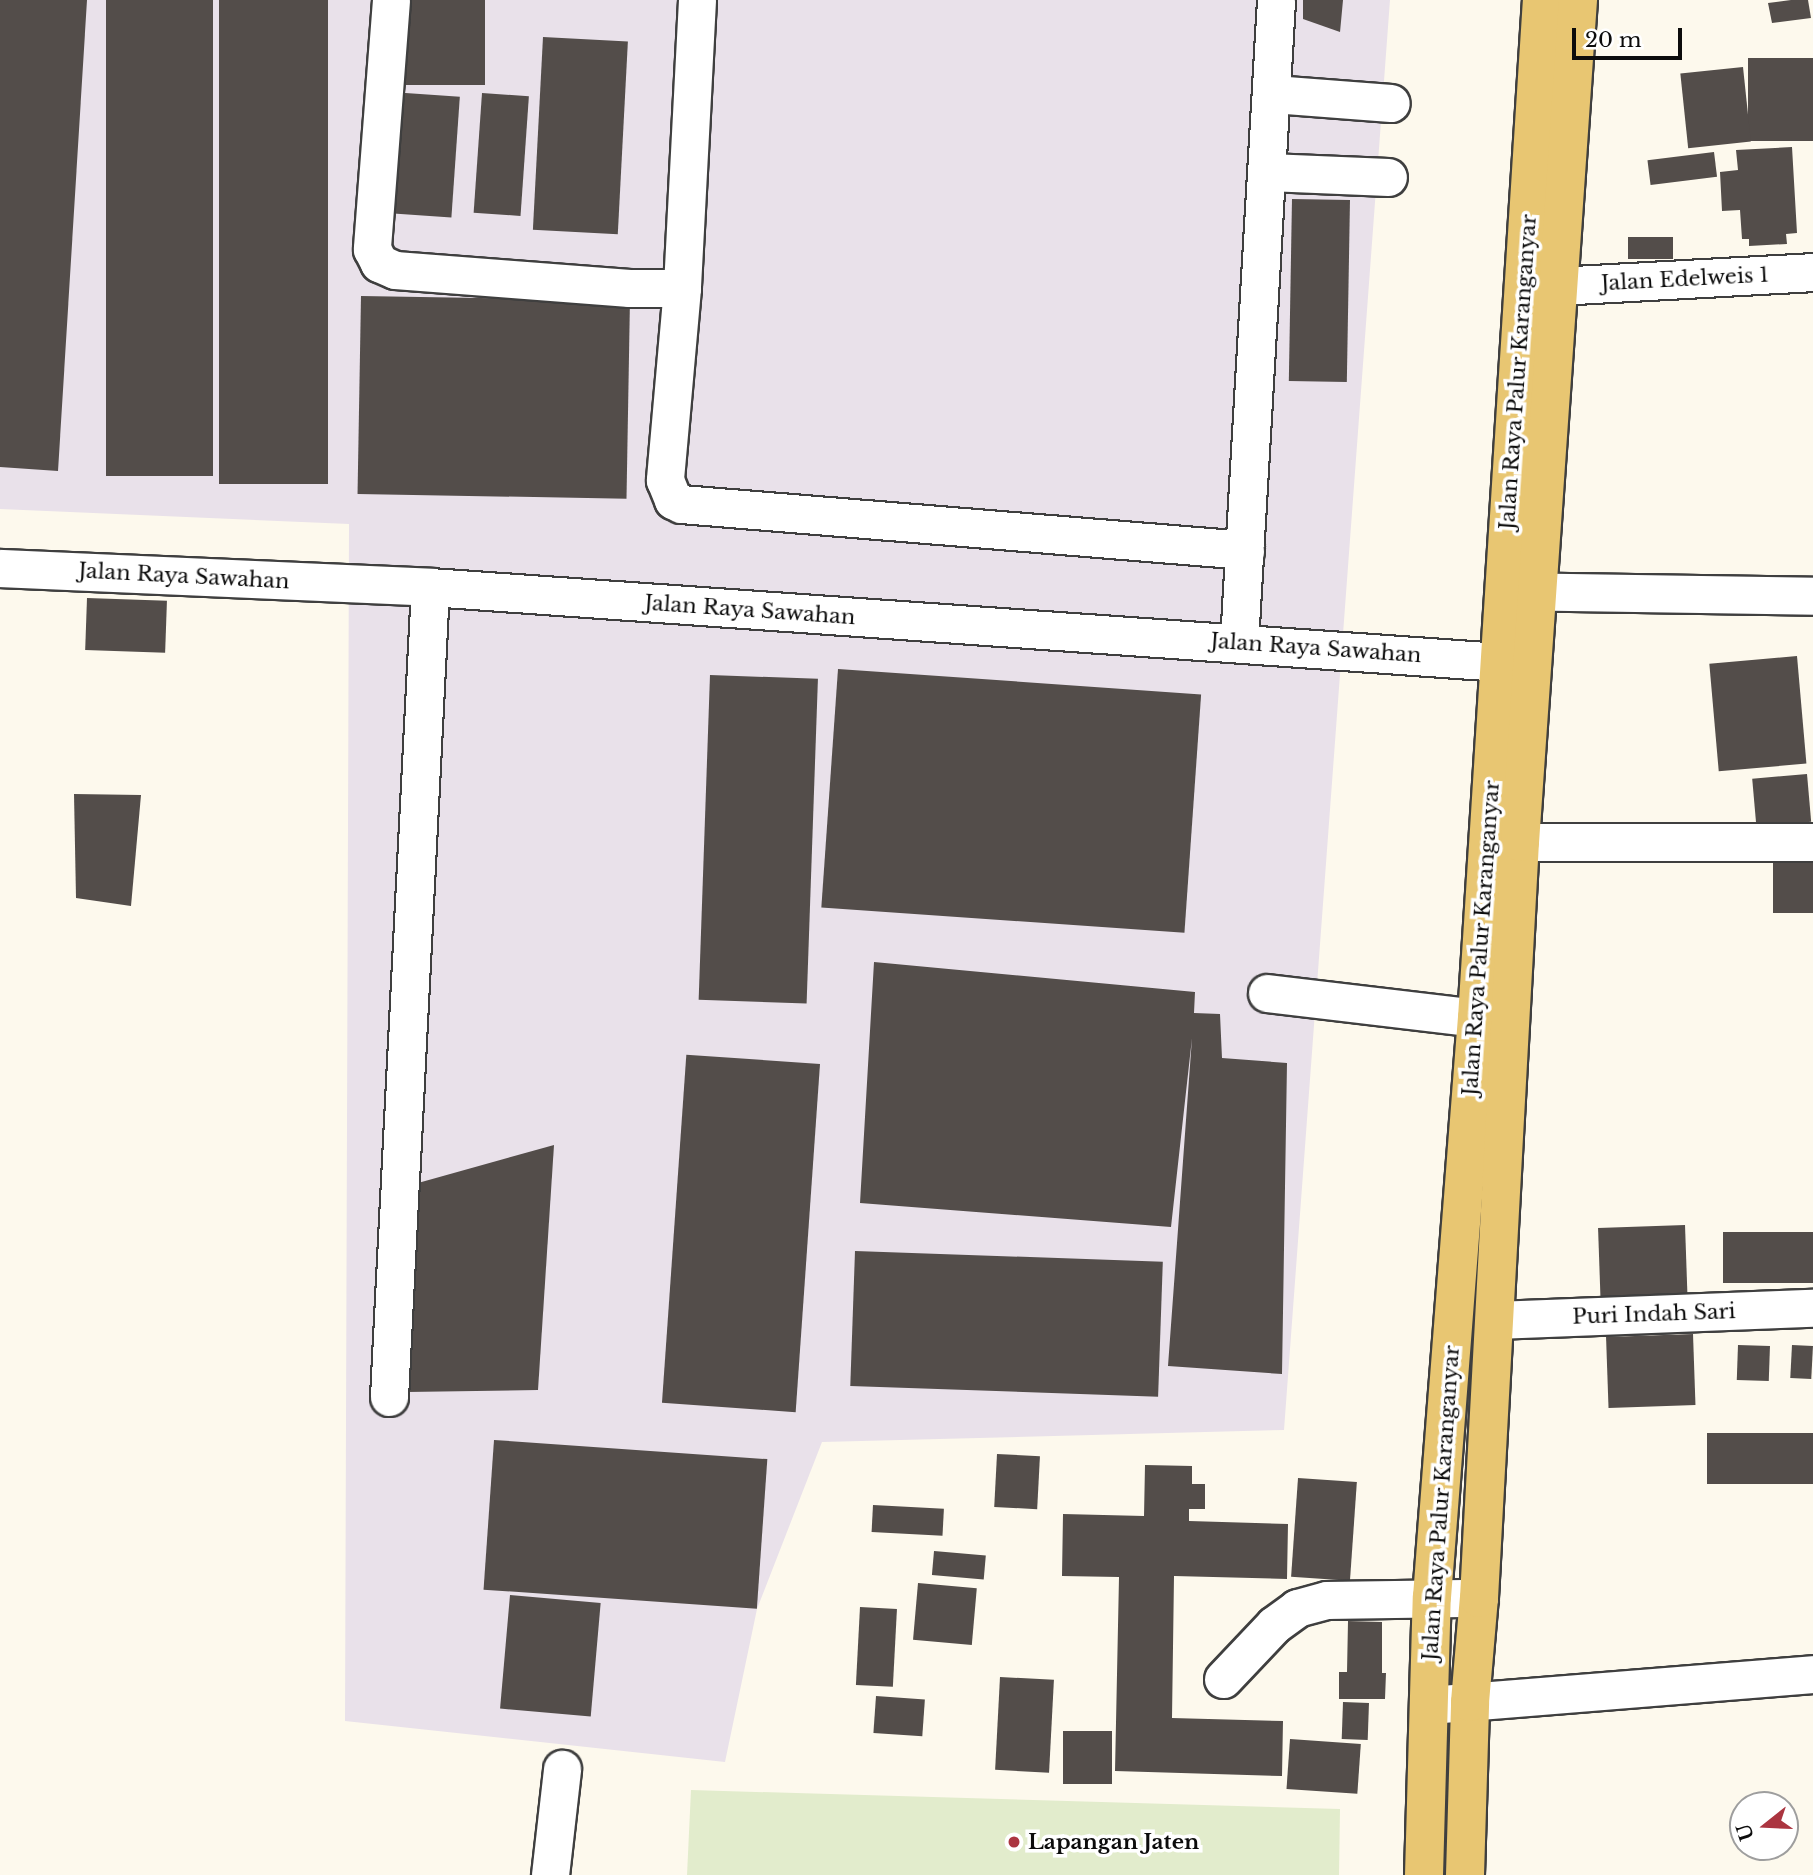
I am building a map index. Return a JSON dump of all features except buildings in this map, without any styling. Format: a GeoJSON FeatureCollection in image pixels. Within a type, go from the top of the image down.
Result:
{"type":"FeatureCollection","features":[{"type":"Feature","properties":{"kind":"main road","name":"Jalan Raya Palur Karanganyar"},"geometry":{"type":"LineString","coordinates":[[1542,0],[1549,592]]}},
{"type":"Feature","properties":{"kind":"main road","name":"Jalan Raya Palur Karanganyar"},"geometry":{"type":"LineString","coordinates":[[1424,1875],[1432,1597],[1477,1018],[1504,842],[1515,664],[1549,592],[1580,284],[1578,0]]}},
{"type":"Feature","properties":{"kind":"main road","name":"Jalan Raya Palur Karanganyar"},"geometry":{"type":"LineString","coordinates":[[1465,1875],[1495,1700],[1479,1598],[1521,1319],[1504,842]]}},
{"type":"Feature","properties":{"kind":"street"},"geometry":{"type":"LineString","coordinates":[[391,0],[372,249],[379,263],[395,270],[629,288],[682,288]]}},
{"type":"Feature","properties":{"kind":"street"},"geometry":{"type":"LineString","coordinates":[[697,0],[682,288],[665,480],[670,496],[681,504],[1245,550]]}},
{"type":"Feature","properties":{"kind":"street"},"geometry":{"type":"LineString","coordinates":[[1239,642],[1273,94],[1276,0]]}},
{"type":"Feature","properties":{"kind":"street"},"geometry":{"type":"LineString","coordinates":[[1273,94],[1391,103]]}},
{"type":"Feature","properties":{"kind":"street"},"geometry":{"type":"LineString","coordinates":[[1268,172],[1388,177]]}},
{"type":"Feature","properties":{"kind":"street","name":"Jalan Edelweis 1"},"geometry":{"type":"LineString","coordinates":[[1580,284],[1813,272]]}},
{"type":"Feature","properties":{"kind":"street","name":"Jalan Raya Sawahan"},"geometry":{"type":"LineString","coordinates":[[0,568],[430,587],[1239,642],[1515,664]]}},
{"type":"Feature","properties":{"kind":"street"},"geometry":{"type":"LineString","coordinates":[[389,1396],[430,587]]}},
{"type":"Feature","properties":{"kind":"street"},"geometry":{"type":"LineString","coordinates":[[1549,592],[1813,596]]}},
{"type":"Feature","properties":{"kind":"street"},"geometry":{"type":"LineString","coordinates":[[1504,842],[1813,842]]}},
{"type":"Feature","properties":{"kind":"street"},"geometry":{"type":"LineString","coordinates":[[1267,993],[1477,1018]]}},
{"type":"Feature","properties":{"kind":"street","name":"Puri Indah Sari"},"geometry":{"type":"LineString","coordinates":[[1521,1319],[1813,1308]]}},
{"type":"Feature","properties":{"kind":"street"},"geometry":{"type":"LineString","coordinates":[[1223,1679],[1274,1625],[1297,1608],[1327,1600],[1479,1598]]}},
{"type":"Feature","properties":{"kind":"street"},"geometry":{"type":"LineString","coordinates":[[1429,1705],[1813,1674]]}},
{"type":"Feature","properties":{"kind":"street"},"geometry":{"type":"LineString","coordinates":[[550,1875],[562,1769]]}},
{"type":"Feature","properties":{"kind":"shaded area"},"geometry":{"type":"Polygon","coordinates":[[[0,0],[1390,0],[1284,1430],[822,1442],[757,1609],[725,1762],[345,1721],[349,524],[0,509],[0,0]]]}},
{"type":"Feature","properties":{"kind":"green space","name":"Lapangan Jaten"},"geometry":{"type":"Polygon","coordinates":[[[691,1790],[1340,1809],[1339,1875],[687,1875],[691,1790]]]}},
{"type":"Feature","properties":{"kind":"place","name":"Lapangan Jaten"},"geometry":{"type":"Point","coordinates":[1014,1842]}}]}
